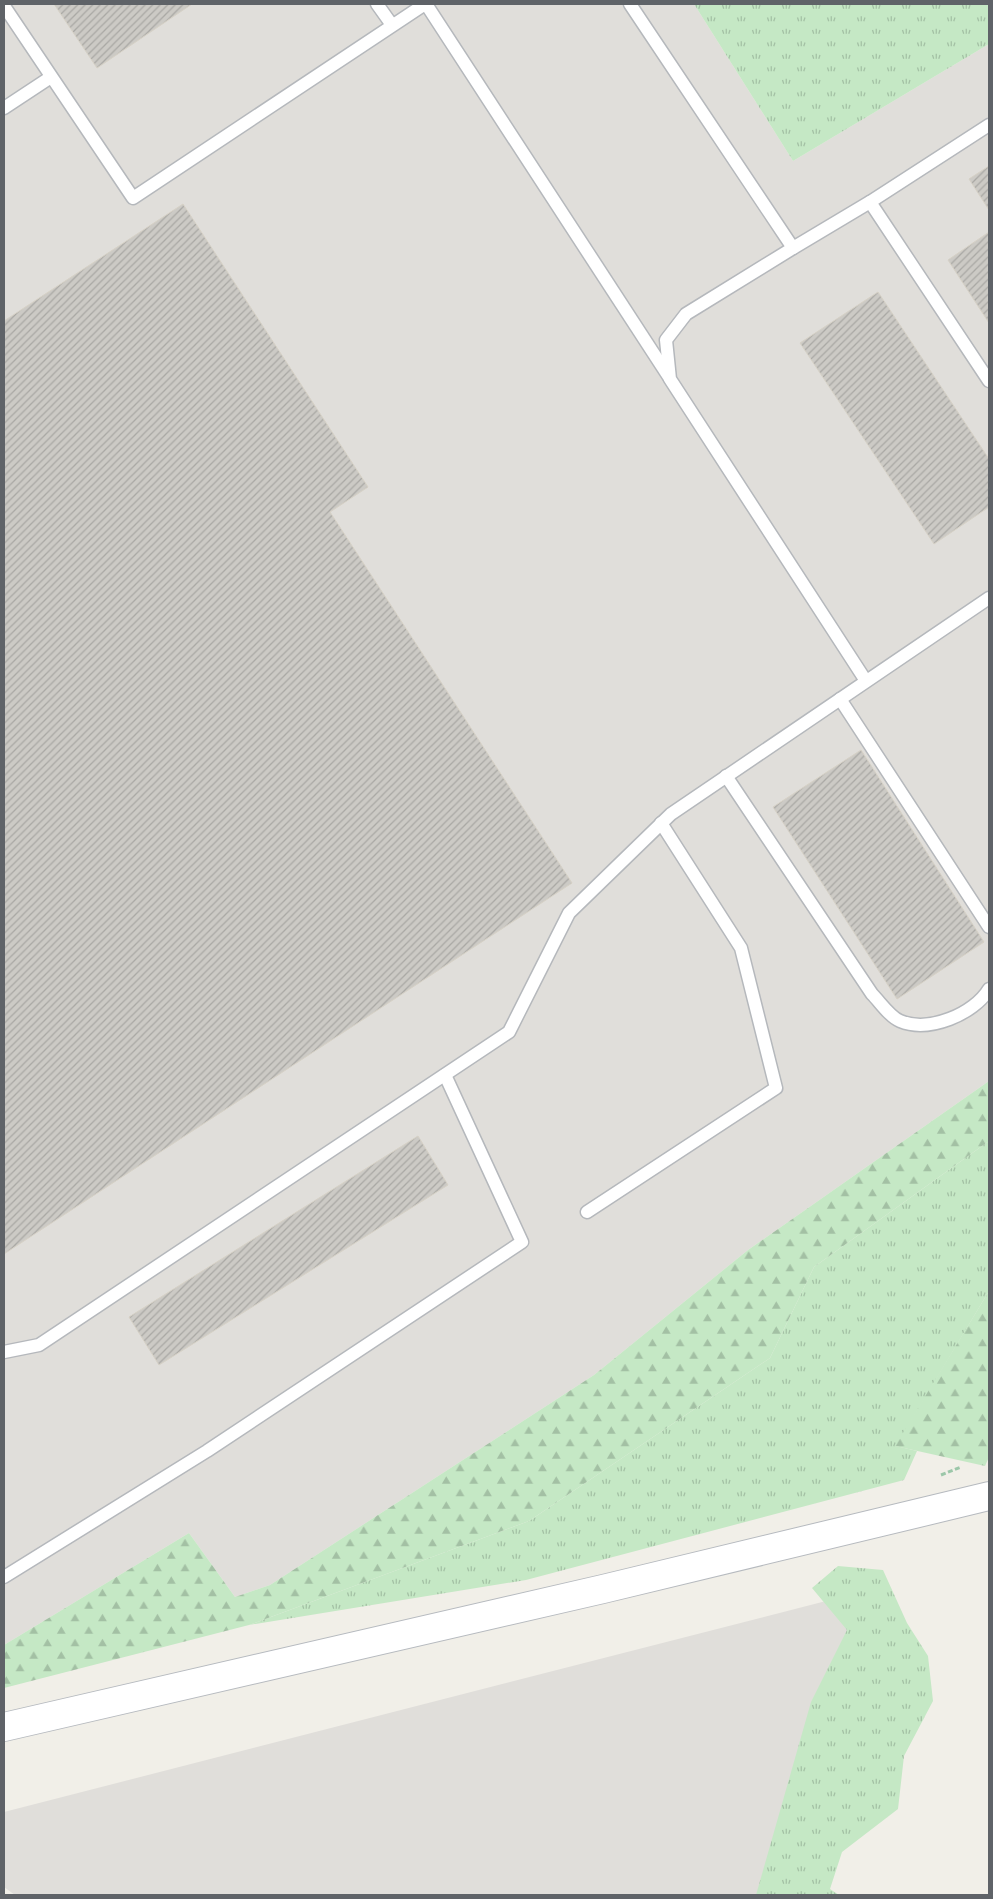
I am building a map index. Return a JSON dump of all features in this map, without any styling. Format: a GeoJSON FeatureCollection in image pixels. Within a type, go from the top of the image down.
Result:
{"type":"FeatureCollection","features":[{"type":"Feature","properties":{"kind":"main road"},"geometry":{"type":"LineString","coordinates":[[4,1727],[603,1589],[989,1496]]}},
{"type":"Feature","properties":{"kind":"lane"},"geometry":{"type":"LineString","coordinates":[[377,4],[392,25]]}},
{"type":"Feature","properties":{"kind":"lane"},"geometry":{"type":"LineString","coordinates":[[4,6],[133,198],[426,4],[866,681]]}},
{"type":"Feature","properties":{"kind":"lane"},"geometry":{"type":"LineString","coordinates":[[630,4],[793,248]]}},
{"type":"Feature","properties":{"kind":"lane"},"geometry":{"type":"LineString","coordinates":[[4,108],[51,77]]}},
{"type":"Feature","properties":{"kind":"lane"},"geometry":{"type":"LineString","coordinates":[[670,379],[666,340],[686,314],[870,202],[989,126]]}},
{"type":"Feature","properties":{"kind":"lane"},"geometry":{"type":"LineString","coordinates":[[870,202],[989,381]]}},
{"type":"Feature","properties":{"kind":"lane"},"geometry":{"type":"LineString","coordinates":[[4,1352],[39,1345],[509,1032],[569,913],[670,814],[989,598]]}},
{"type":"Feature","properties":{"kind":"lane"},"geometry":{"type":"LineString","coordinates":[[840,699],[989,927]]}},
{"type":"Feature","properties":{"kind":"lane"},"geometry":{"type":"LineString","coordinates":[[726,776],[872,994],[900,1021],[931,1025],[964,1013],[983,999],[989,989]]}},
{"type":"Feature","properties":{"kind":"lane"},"geometry":{"type":"LineString","coordinates":[[587,1212],[776,1088],[741,948],[661,824]]}},
{"type":"Feature","properties":{"kind":"lane"},"geometry":{"type":"LineString","coordinates":[[4,1577],[207,1451],[522,1242],[446,1075]]}},
{"type":"Feature","properties":{"kind":"shaded area"},"geometry":{"type":"Polygon","coordinates":[[[4,4],[694,4],[793,161],[989,44],[989,1081],[748,1250],[594,1375],[270,1585],[235,1597],[189,1533],[4,1645],[4,4]]]}},
{"type":"Feature","properties":{"kind":"shaded area"},"geometry":{"type":"Polygon","coordinates":[[[861,1592],[777,1895],[15,1895],[4,1887],[4,1812],[861,1592]]]}},
{"type":"Feature","properties":{"kind":"green space"},"geometry":{"type":"Polygon","coordinates":[[[694,4],[989,4],[989,44],[793,161],[694,4]]]}},
{"type":"Feature","properties":{"kind":"green space"},"geometry":{"type":"Polygon","coordinates":[[[989,1081],[989,1141],[814,1267],[770,1358],[529,1521],[249,1625],[4,1688],[4,1645],[189,1533],[235,1597],[270,1585],[594,1375],[748,1250],[989,1081]]]}},
{"type":"Feature","properties":{"kind":"green space"},"geometry":{"type":"Polygon","coordinates":[[[989,1141],[989,1291],[896,1446],[917,1451],[904,1480],[526,1580],[249,1625],[529,1521],[770,1358],[814,1267],[989,1141]]]}},
{"type":"Feature","properties":{"kind":"green space"},"geometry":{"type":"Polygon","coordinates":[[[989,1291],[989,1457],[985,1466],[895,1446],[989,1291]]]}},
{"type":"Feature","properties":{"kind":"green space"},"geometry":{"type":"Polygon","coordinates":[[[838,1566],[883,1570],[907,1623],[928,1656],[933,1701],[904,1756],[898,1809],[842,1852],[830,1889],[839,1895],[756,1895],[811,1702],[847,1630],[812,1588],[838,1566]]]}},
{"type":"Feature","properties":{"kind":"building"},"geometry":{"type":"Polygon","coordinates":[[[54,4],[192,4],[97,68],[54,4]]]}},
{"type":"Feature","properties":{"kind":"building"},"geometry":{"type":"Polygon","coordinates":[[[989,166],[989,210],[969,179],[989,166]]]}},
{"type":"Feature","properties":{"kind":"building"},"geometry":{"type":"Polygon","coordinates":[[[183,204],[368,487],[330,512],[572,883],[4,1254],[4,321],[183,204]]]}},
{"type":"Feature","properties":{"kind":"building"},"geometry":{"type":"Polygon","coordinates":[[[989,232],[989,323],[948,260],[989,232]]]}},
{"type":"Feature","properties":{"kind":"building"},"geometry":{"type":"Polygon","coordinates":[[[878,292],[989,459],[989,507],[934,544],[800,343],[878,292]]]}},
{"type":"Feature","properties":{"kind":"building"},"geometry":{"type":"Polygon","coordinates":[[[861,750],[984,942],[897,999],[773,807],[861,750]]]}},
{"type":"Feature","properties":{"kind":"building"},"geometry":{"type":"Polygon","coordinates":[[[418,1136],[448,1185],[159,1365],[129,1317],[418,1136]]]}}]}
